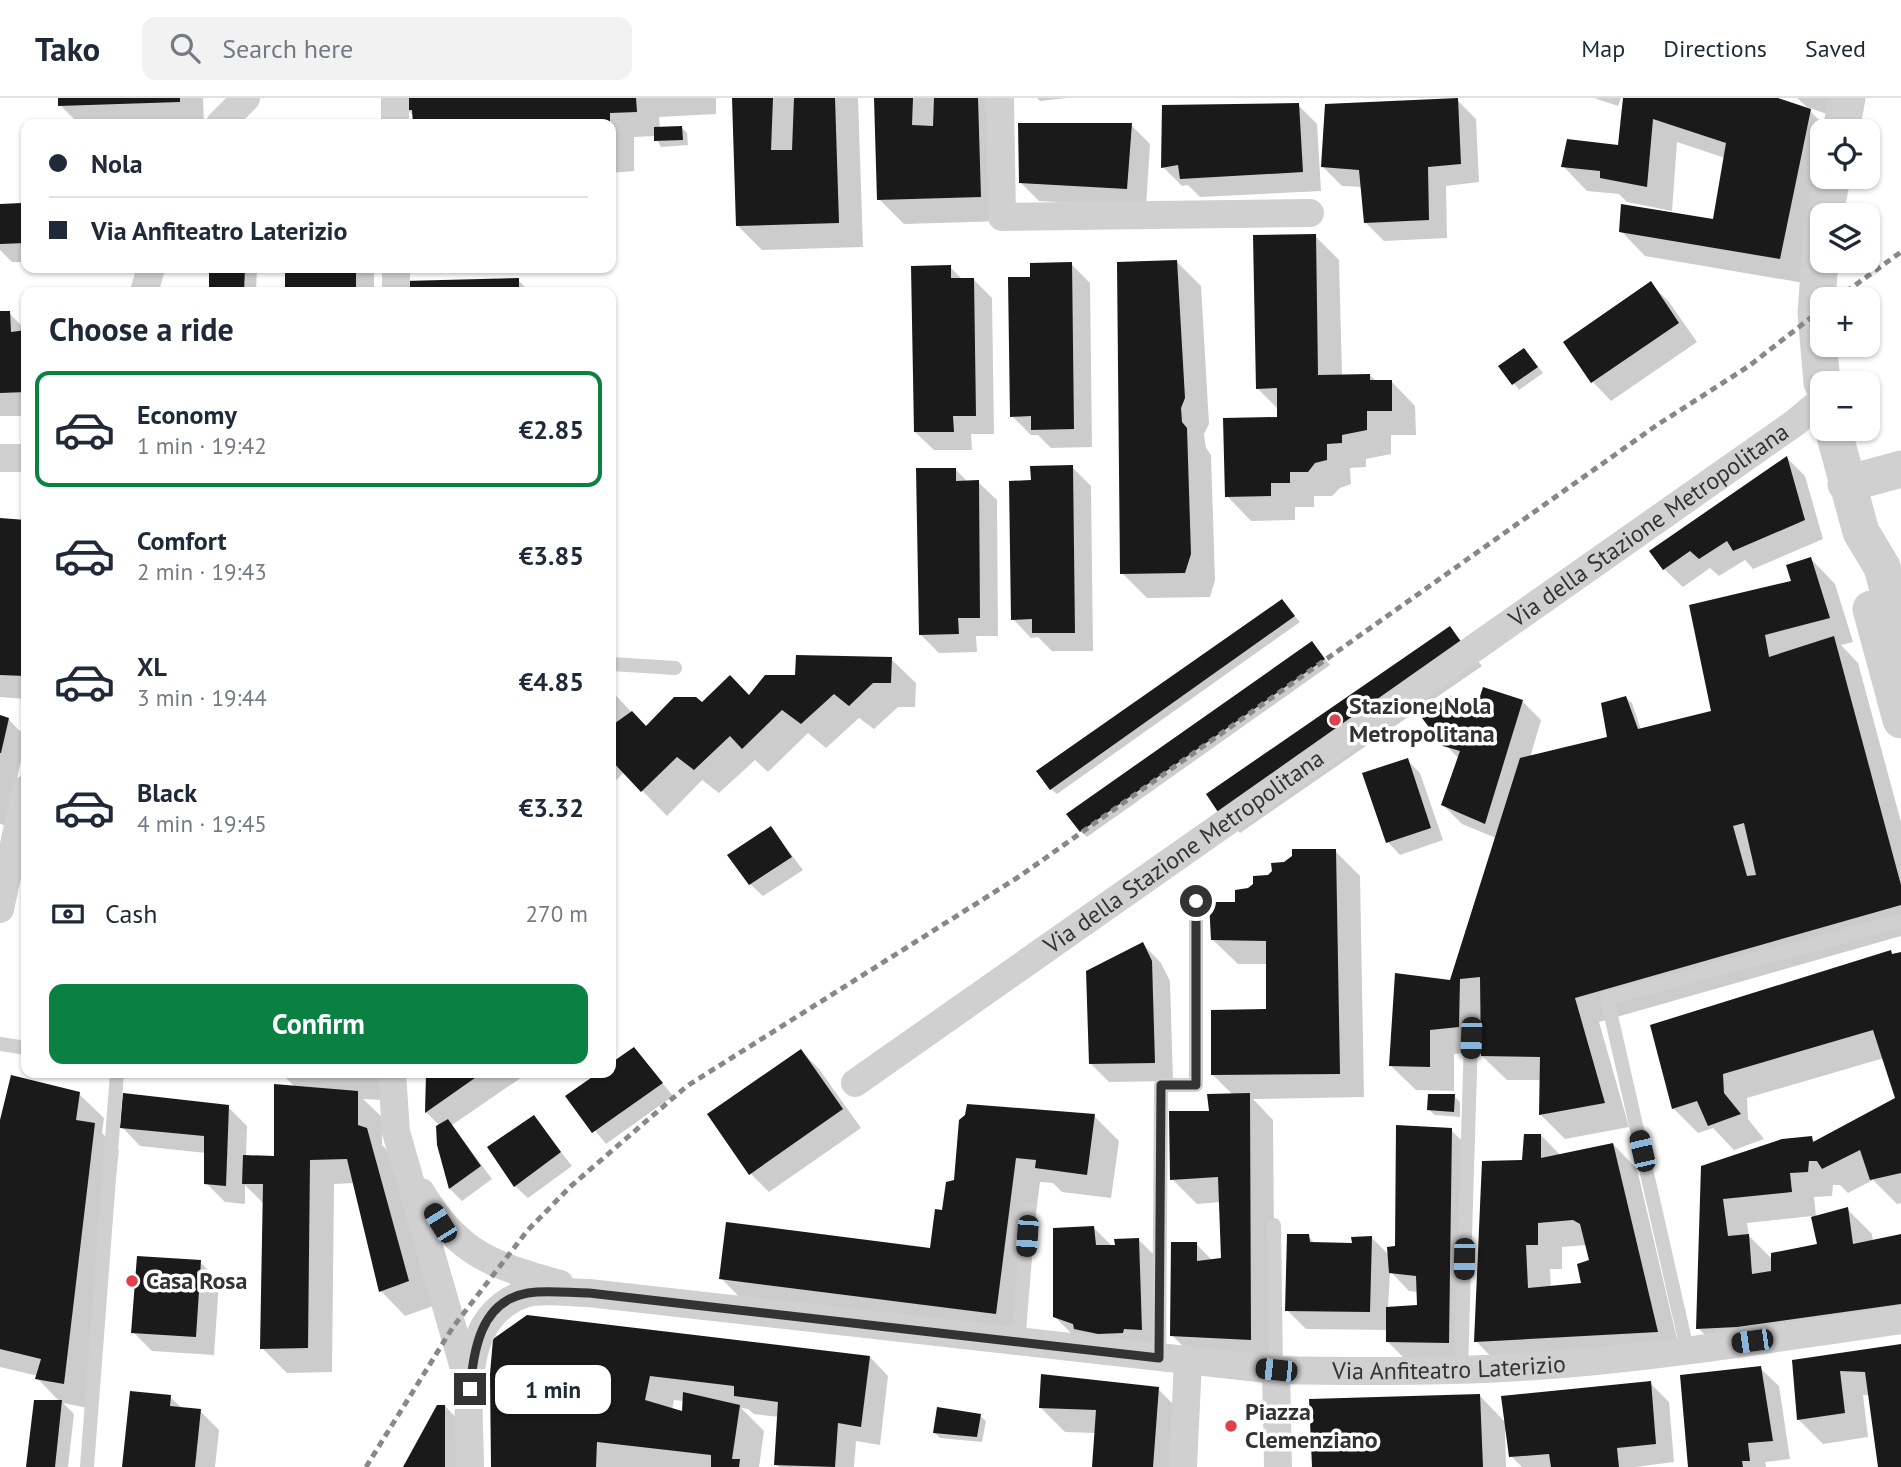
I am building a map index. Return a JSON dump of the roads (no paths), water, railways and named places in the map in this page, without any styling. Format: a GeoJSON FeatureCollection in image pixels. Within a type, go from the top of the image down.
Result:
{"type":"FeatureCollection","features":[{"type":"Feature","properties":{"kind":"street"},"geometry":{"type":"LineString","coordinates":[[224,119],[246,98]]}},
{"type":"Feature","properties":{"kind":"street"},"geometry":{"type":"LineString","coordinates":[[395,98],[395,119]]}},
{"type":"Feature","properties":{"kind":"street"},"geometry":{"type":"LineString","coordinates":[[1000,98],[1002,218],[1310,213]]}},
{"type":"Feature","properties":{"kind":"street"},"geometry":{"type":"LineString","coordinates":[[1843,119],[1847,98]]}},
{"type":"Feature","properties":{"kind":"street"},"geometry":{"type":"LineString","coordinates":[[1819,273],[1816,313],[1821,371]]}},
{"type":"Feature","properties":{"kind":"street","name":"Via della Stazione Metropolitana"},"geometry":{"type":"LineString","coordinates":[[855,1083],[1810,410]]}},
{"type":"Feature","properties":{"kind":"street"},"geometry":{"type":"LineString","coordinates":[[1836,441],[1861,532],[1882,567],[1901,638]]}},
{"type":"Feature","properties":{"kind":"street"},"geometry":{"type":"LineString","coordinates":[[0,458],[21,458]]}},
{"type":"Feature","properties":{"kind":"street"},"geometry":{"type":"LineString","coordinates":[[1846,484],[1901,469]]}},
{"type":"Feature","properties":{"kind":"street"},"geometry":{"type":"LineString","coordinates":[[1861,532],[1862,573],[1901,720]]}},
{"type":"Feature","properties":{"kind":"street"},"geometry":{"type":"LineString","coordinates":[[0,909],[21,812]]}},
{"type":"Feature","properties":{"kind":"street"},"geometry":{"type":"LineString","coordinates":[[392,1078],[396,1132],[470,1389]]}},
{"type":"Feature","properties":{"kind":"street"},"geometry":{"type":"LineString","coordinates":[[406,1169],[440,1223],[473,1250],[497,1266],[589,1293]]}},
{"type":"Feature","properties":{"kind":"street","name":"Via Anfiteatro Laterizio"},"geometry":{"type":"LineString","coordinates":[[470,1467],[470,1389],[474,1349],[485,1322],[502,1304],[526,1293],[589,1293],[1276,1370],[1461,1370],[1538,1366],[1901,1320]]}},
{"type":"Feature","properties":{"kind":"street"},"geometry":{"type":"LineString","coordinates":[[1183,1467],[1188,1361]]}},
{"type":"Feature","properties":{"kind":"street"},"geometry":{"type":"LineString","coordinates":[[1276,1370],[1278,1467]]}},
{"type":"Feature","properties":{"kind":"lane"},"geometry":{"type":"LineString","coordinates":[[616,664],[675,668]]}},
{"type":"Feature","properties":{"kind":"lane"},"geometry":{"type":"LineString","coordinates":[[1159,1358],[1161,1085],[1196,1085],[1196,901]]}},
{"type":"Feature","properties":{"kind":"lane"},"geometry":{"type":"LineString","coordinates":[[1686,1349],[1606,998],[1901,921]]}},
{"type":"Feature","properties":{"kind":"lane"},"geometry":{"type":"LineString","coordinates":[[1461,1370],[1471,1038]]}},
{"type":"Feature","properties":{"kind":"lane"},"geometry":{"type":"LineString","coordinates":[[0,1044],[21,1047]]}},
{"type":"Feature","properties":{"kind":"lane"},"geometry":{"type":"LineString","coordinates":[[88,1467],[117,1078]]}},
{"type":"Feature","properties":{"kind":"lane"},"geometry":{"type":"LineString","coordinates":[[1018,1343],[1029,1209]]}},
{"type":"Feature","properties":{"kind":"lane"},"geometry":{"type":"LineString","coordinates":[[1274,1225],[1276,1370]]}},
{"type":"Feature","properties":{"kind":"railway"},"geometry":{"type":"LineString","coordinates":[[1853,287],[1901,252]]}},
{"type":"Feature","properties":{"kind":"railway"},"geometry":{"type":"LineString","coordinates":[[366,1467],[453,1327],[527,1231],[571,1186],[687,1086],[1020,876],[1657,425],[1749,366],[1810,318]]}},
{"type":"Feature","properties":{"kind":"place","name":"Stazione Nola Metropolitana"},"geometry":{"type":"Point","coordinates":[1335,720]}},
{"type":"Feature","properties":{"kind":"place","name":"Casa Rosa"},"geometry":{"type":"Point","coordinates":[132,1281]}},
{"type":"Feature","properties":{"kind":"place","name":"Piazza Clemenziano"},"geometry":{"type":"Point","coordinates":[1231,1426]}}]}
